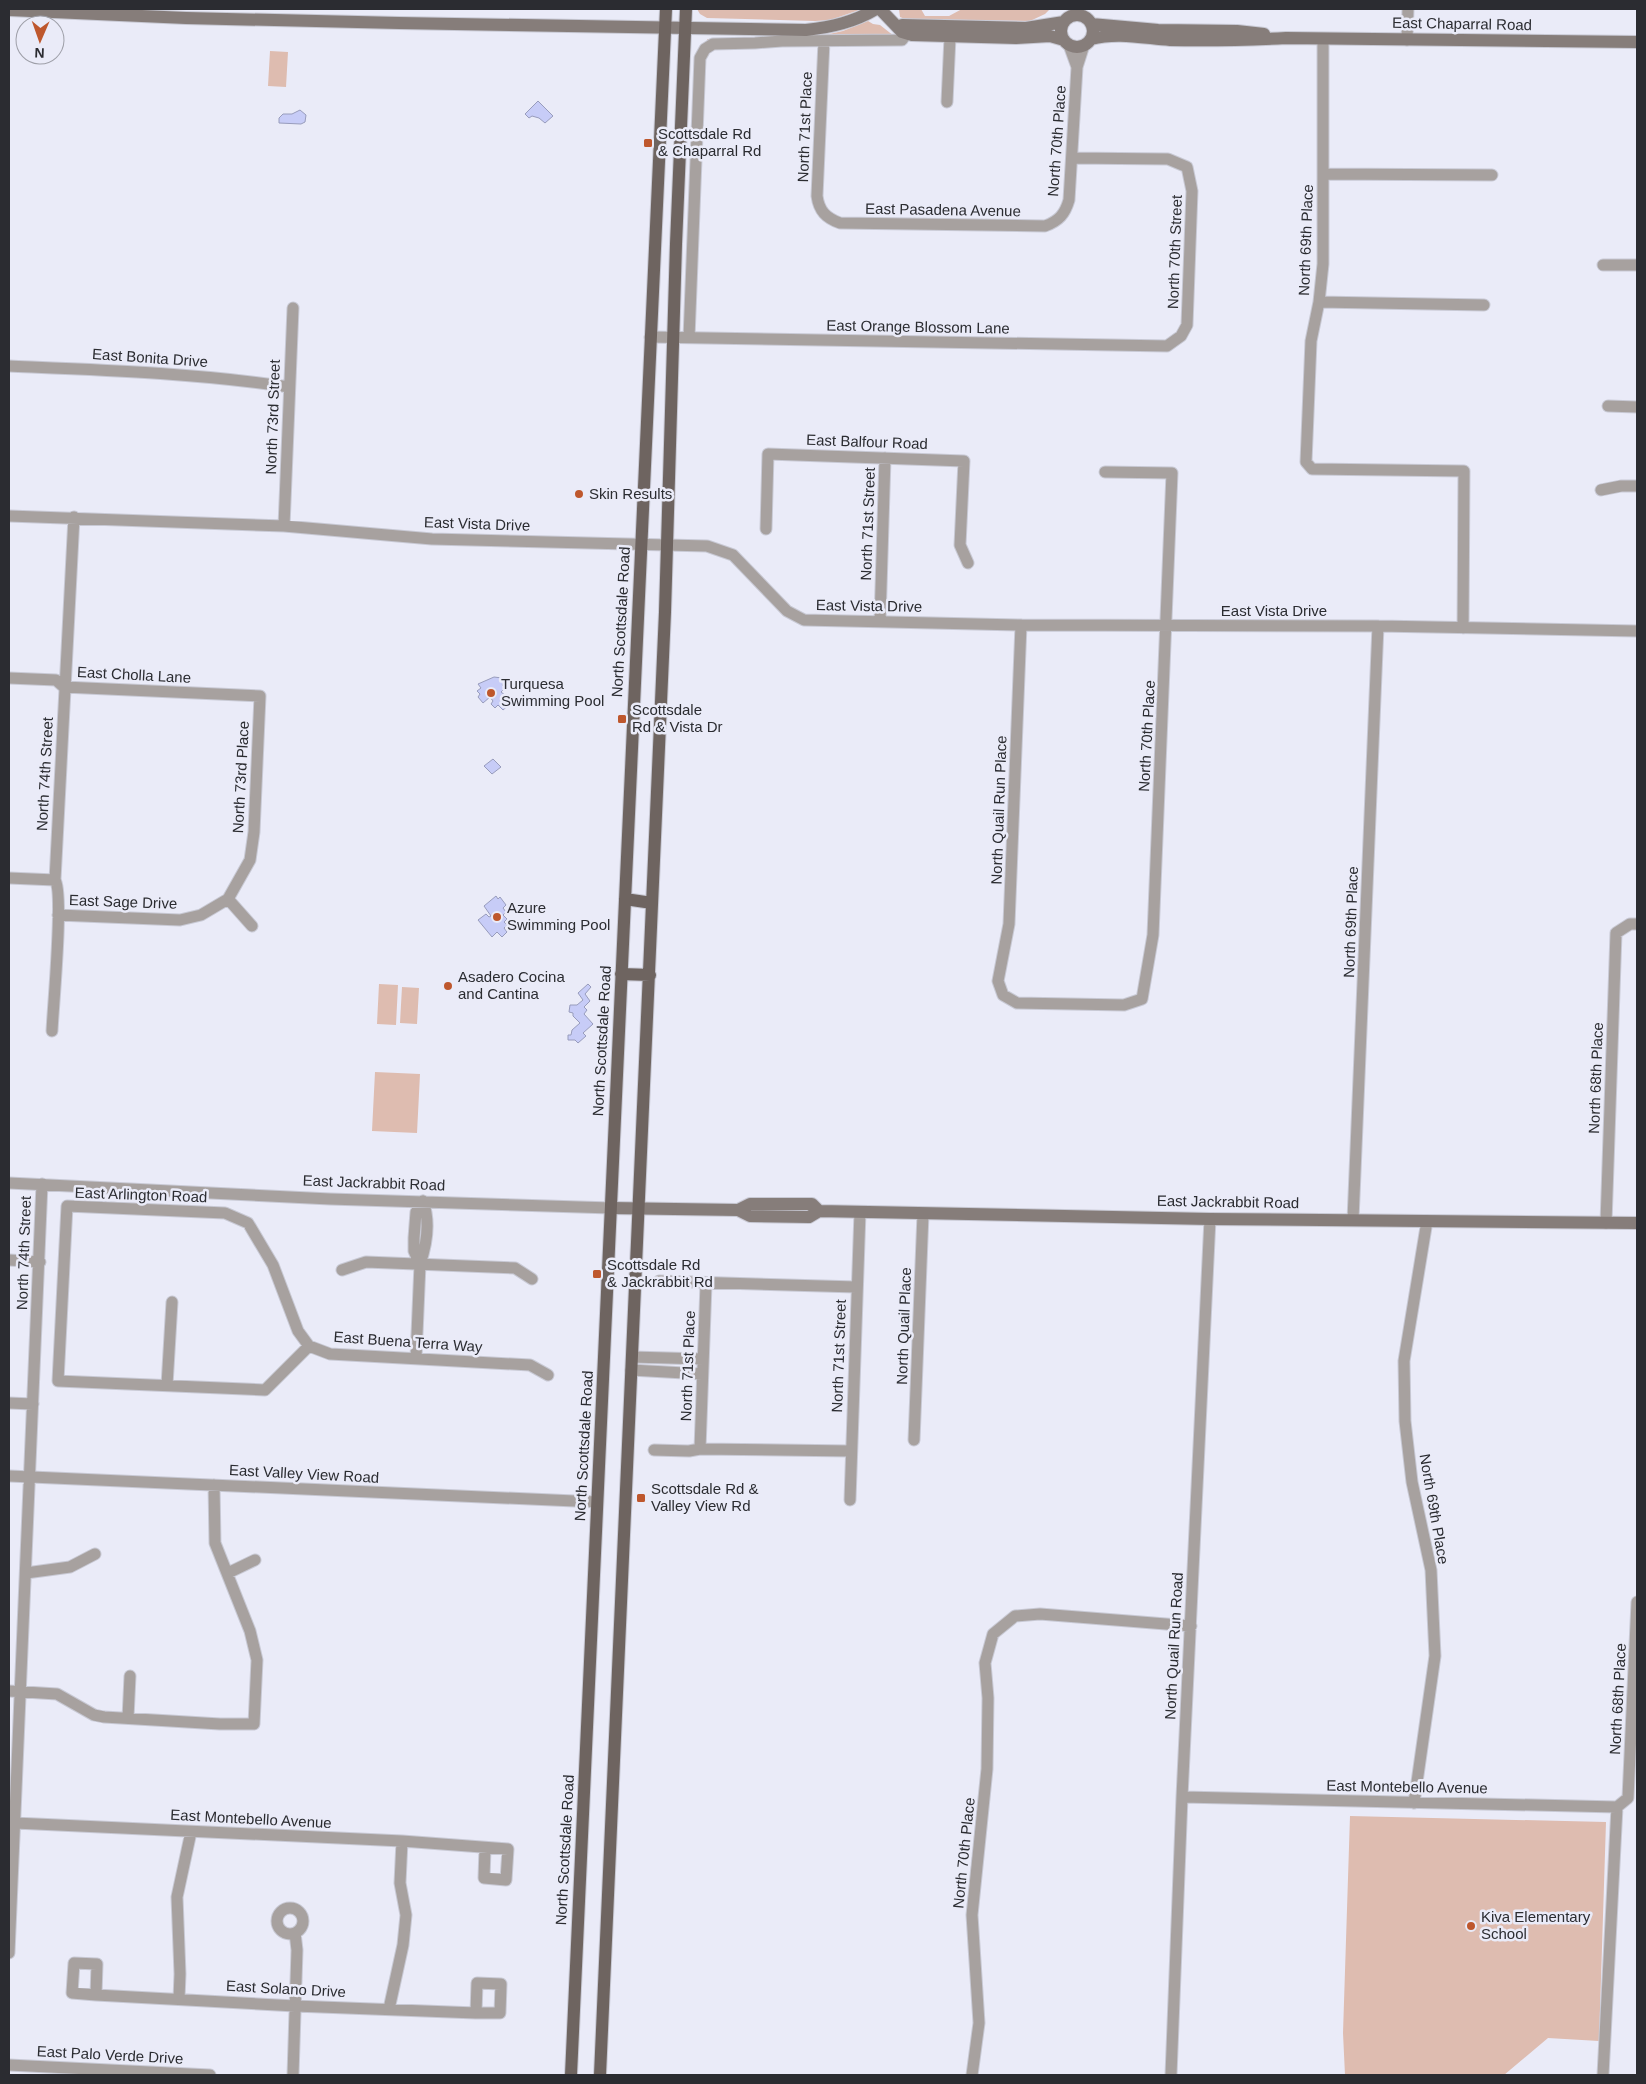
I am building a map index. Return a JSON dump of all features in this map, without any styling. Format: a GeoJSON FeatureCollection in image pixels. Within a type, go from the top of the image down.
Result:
{"type":"FeatureCollection","features":[{"type":"Feature","properties":{"kind":"main road","name":"North Scottsdale Road"},"geometry":{"type":"LineString","coordinates":[[571,2075],[666,9]]}},
{"type":"Feature","properties":{"kind":"main road"},"geometry":{"type":"LineString","coordinates":[[600,2075],[650,974],[686,9]]}},
{"type":"Feature","properties":{"kind":"main road"},"geometry":{"type":"LineString","coordinates":[[9,10],[186,18],[806,30],[847,23],[876,9]]}},
{"type":"Feature","properties":{"kind":"main road"},"geometry":{"type":"LineString","coordinates":[[880,9],[902,32],[926,37],[1021,33],[1038,27],[1064,22]]}},
{"type":"Feature","properties":{"kind":"main road"},"geometry":{"type":"LineString","coordinates":[[896,26],[1050,36],[1075,47],[1087,42],[1093,34],[1088,20],[1078,15],[1068,18],[1064,22],[1061,31],[1066,42]]}},
{"type":"Feature","properties":{"kind":"main road","name":"East Chaparral Road"},"geometry":{"type":"LineString","coordinates":[[1091,24],[1158,30],[1255,32],[1286,38]]}},
{"type":"Feature","properties":{"kind":"main road","name":"East Chaparral Road"},"geometry":{"type":"LineString","coordinates":[[1087,42],[1099,36],[1127,35],[1170,40],[1286,38],[1637,42]]}},
{"type":"Feature","properties":{"kind":"main road"},"geometry":{"type":"LineString","coordinates":[[625,899],[652,903]]}},
{"type":"Feature","properties":{"kind":"main road"},"geometry":{"type":"LineString","coordinates":[[621,974],[650,974]]}},
{"type":"Feature","properties":{"kind":"main road","name":"East Jackrabbit Road"},"geometry":{"type":"LineString","coordinates":[[611,1208],[738,1210],[750,1204],[812,1204],[819,1211],[923,1214],[1637,1223]]}},
{"type":"Feature","properties":{"kind":"street"},"geometry":{"type":"LineString","coordinates":[[1407,40],[1408,9]]}},
{"type":"Feature","properties":{"kind":"street"},"geometry":{"type":"LineString","coordinates":[[689,338],[700,58],[705,49],[713,44],[824,40],[902,40],[907,33]]}},
{"type":"Feature","properties":{"kind":"street"},"geometry":{"type":"LineString","coordinates":[[947,102],[950,37]]}},
{"type":"Feature","properties":{"kind":"street","name":"North 69th Place"},"geometry":{"type":"LineString","coordinates":[[1324,39],[1322,264],[1319,302],[1311,341],[1306,462],[1312,469],[1464,471],[1463,628]]}},
{"type":"Feature","properties":{"kind":"street","name":"North 71st Place"},"geometry":{"type":"LineString","coordinates":[[823,214],[818,205],[817,196],[824,40]]}},
{"type":"Feature","properties":{"kind":"street","name":"North 70th Place"},"geometry":{"type":"LineString","coordinates":[[1066,42],[1077,67]]}},
{"type":"Feature","properties":{"kind":"street","name":"North 70th Place"},"geometry":{"type":"LineString","coordinates":[[1062,216],[1070,200],[1077,67],[1087,42]]}},
{"type":"Feature","properties":{"kind":"street","name":"North 70th Street"},"geometry":{"type":"LineString","coordinates":[[1072,158],[1168,159],[1187,167],[1192,191],[1188,325],[1181,336]]}},
{"type":"Feature","properties":{"kind":"street"},"geometry":{"type":"LineString","coordinates":[[1323,174],[1492,175]]}},
{"type":"Feature","properties":{"kind":"street","name":"East Pasadena Avenue"},"geometry":{"type":"LineString","coordinates":[[823,214],[830,220],[840,223],[1045,226],[1055,223],[1062,216]]}},
{"type":"Feature","properties":{"kind":"street"},"geometry":{"type":"LineString","coordinates":[[1603,265],[1637,265]]}},
{"type":"Feature","properties":{"kind":"street"},"geometry":{"type":"LineString","coordinates":[[1319,302],[1484,305]]}},
{"type":"Feature","properties":{"kind":"street","name":"North 73rd Street"},"geometry":{"type":"LineString","coordinates":[[284,526],[293,308]]}},
{"type":"Feature","properties":{"kind":"street","name":"East Orange Blossom Lane"},"geometry":{"type":"LineString","coordinates":[[650,336],[673,338],[1167,346],[1181,336]]}},
{"type":"Feature","properties":{"kind":"street","name":"East Bonita Drive"},"geometry":{"type":"LineString","coordinates":[[9,366],[147,371],[247,380],[290,387]]}},
{"type":"Feature","properties":{"kind":"street"},"geometry":{"type":"LineString","coordinates":[[1608,406],[1637,407]]}},
{"type":"Feature","properties":{"kind":"street","name":"East Balfour Road"},"geometry":{"type":"LineString","coordinates":[[766,529],[768,454],[964,461],[960,545],[968,563]]}},
{"type":"Feature","properties":{"kind":"street","name":"North 71st Street"},"geometry":{"type":"LineString","coordinates":[[880,621],[885,458]]}},
{"type":"Feature","properties":{"kind":"street","name":"North 70th Place"},"geometry":{"type":"LineString","coordinates":[[1105,472],[1172,473],[1153,935],[1142,999]]}},
{"type":"Feature","properties":{"kind":"street"},"geometry":{"type":"LineString","coordinates":[[1601,490],[1621,486],[1637,486]]}},
{"type":"Feature","properties":{"kind":"street","name":"East Vista Drive"},"geometry":{"type":"LineString","coordinates":[[9,516],[284,526],[432,539],[707,546],[733,555],[783,608],[804,620],[1021,625],[1378,626],[1637,631]]}},
{"type":"Feature","properties":{"kind":"street","name":"North 74th Street"},"geometry":{"type":"LineString","coordinates":[[52,1031],[58,915],[58,885],[55,880],[74,518]]}},
{"type":"Feature","properties":{"kind":"street","name":"North Quail Run Place"},"geometry":{"type":"LineString","coordinates":[[1021,625],[1009,924],[998,981],[1003,996],[1017,1003],[1124,1004],[1142,999]]}},
{"type":"Feature","properties":{"kind":"street","name":"North 69th Place"},"geometry":{"type":"LineString","coordinates":[[1353,1220],[1378,626]]}},
{"type":"Feature","properties":{"kind":"street","name":"East Cholla Lane"},"geometry":{"type":"LineString","coordinates":[[9,678],[56,680],[64,687],[260,696]]}},
{"type":"Feature","properties":{"kind":"street","name":"North 73rd Place"},"geometry":{"type":"LineString","coordinates":[[250,860],[254,832],[260,696]]}},
{"type":"Feature","properties":{"kind":"street","name":"East Sage Drive"},"geometry":{"type":"LineString","coordinates":[[58,915],[180,920],[201,915],[228,899],[250,860]]}},
{"type":"Feature","properties":{"kind":"street","name":"East Sage Drive"},"geometry":{"type":"LineString","coordinates":[[9,878],[55,880]]}},
{"type":"Feature","properties":{"kind":"street"},"geometry":{"type":"LineString","coordinates":[[228,899],[252,926]]}},
{"type":"Feature","properties":{"kind":"street","name":"North 68th Place"},"geometry":{"type":"LineString","coordinates":[[1606,1223],[1616,934],[1630,924],[1637,924]]}},
{"type":"Feature","properties":{"kind":"street","name":"East Jackrabbit Road"},"geometry":{"type":"LineString","coordinates":[[9,1183],[330,1199],[611,1208]]}},
{"type":"Feature","properties":{"kind":"street","name":"North 74th Street"},"geometry":{"type":"LineString","coordinates":[[9,1953],[15,1822],[14,1691],[26,1573],[42,1184]]}},
{"type":"Feature","properties":{"kind":"street"},"geometry":{"type":"LineString","coordinates":[[416,1358],[420,1264],[414,1251],[414,1238],[416,1212],[423,1201]]}},
{"type":"Feature","properties":{"kind":"street","name":"East Arlington Road"},"geometry":{"type":"LineString","coordinates":[[167,1385],[58,1381],[67,1206],[224,1213],[248,1223],[273,1264],[298,1331],[309,1346]]}},
{"type":"Feature","properties":{"kind":"street","name":"North 71st Street"},"geometry":{"type":"LineString","coordinates":[[850,1500],[860,1212]]}},
{"type":"Feature","properties":{"kind":"street","name":"North Quail Place"},"geometry":{"type":"LineString","coordinates":[[914,1440],[923,1214]]}},
{"type":"Feature","properties":{"kind":"street","name":"North Quail Run Road"},"geometry":{"type":"LineString","coordinates":[[1171,2075],[1182,1798],[1210,1219]]}},
{"type":"Feature","properties":{"kind":"street","name":"North 69th Place"},"geometry":{"type":"LineString","coordinates":[[1414,1802],[1435,1656],[1431,1570],[1412,1482],[1405,1421],[1404,1361],[1427,1221]]}},
{"type":"Feature","properties":{"kind":"street"},"geometry":{"type":"LineString","coordinates":[[9,1260],[40,1262]]}},
{"type":"Feature","properties":{"kind":"street"},"geometry":{"type":"LineString","coordinates":[[342,1270],[366,1262],[515,1268],[532,1279]]}},
{"type":"Feature","properties":{"kind":"street"},"geometry":{"type":"LineString","coordinates":[[659,1281],[706,1284],[856,1286]]}},
{"type":"Feature","properties":{"kind":"street","name":"North 71st Place"},"geometry":{"type":"LineString","coordinates":[[700,1449],[706,1284]]}},
{"type":"Feature","properties":{"kind":"street"},"geometry":{"type":"LineString","coordinates":[[172,1302],[167,1385],[265,1390],[309,1346]]}},
{"type":"Feature","properties":{"kind":"street","name":"East Buena Terra Way"},"geometry":{"type":"LineString","coordinates":[[309,1346],[330,1354],[530,1364],[548,1375]]}},
{"type":"Feature","properties":{"kind":"street"},"geometry":{"type":"LineString","coordinates":[[632,1357],[703,1359]]}},
{"type":"Feature","properties":{"kind":"street"},"geometry":{"type":"LineString","coordinates":[[631,1370],[702,1374]]}},
{"type":"Feature","properties":{"kind":"street"},"geometry":{"type":"LineString","coordinates":[[9,1403],[33,1404]]}},
{"type":"Feature","properties":{"kind":"street"},"geometry":{"type":"LineString","coordinates":[[654,1450],[851,1451]]}},
{"type":"Feature","properties":{"kind":"street","name":"East Valley View Road"},"geometry":{"type":"LineString","coordinates":[[9,1476],[597,1502]]}},
{"type":"Feature","properties":{"kind":"street"},"geometry":{"type":"LineString","coordinates":[[14,1691],[57,1694],[94,1716],[220,1724],[254,1724],[257,1660],[250,1631],[215,1543],[214,1485]]}},
{"type":"Feature","properties":{"kind":"street"},"geometry":{"type":"LineString","coordinates":[[26,1573],[70,1567],[95,1554]]}},
{"type":"Feature","properties":{"kind":"street"},"geometry":{"type":"LineString","coordinates":[[228,1573],[255,1560]]}},
{"type":"Feature","properties":{"kind":"street","name":"North 68th Place"},"geometry":{"type":"LineString","coordinates":[[1617,1807],[1628,1798],[1635,1690],[1637,1602]]}},
{"type":"Feature","properties":{"kind":"street","name":"North 70th Place"},"geometry":{"type":"LineString","coordinates":[[972,2075],[979,2023],[972,1915],[987,1769],[988,1698],[985,1663],[993,1634],[1015,1616],[1040,1614],[1191,1626]]}},
{"type":"Feature","properties":{"kind":"street"},"geometry":{"type":"LineString","coordinates":[[128,1718],[130,1676]]}},
{"type":"Feature","properties":{"kind":"street","name":"East Montebello Avenue"},"geometry":{"type":"LineString","coordinates":[[1182,1798],[1617,1807]]}},
{"type":"Feature","properties":{"kind":"street"},"geometry":{"type":"LineString","coordinates":[[1603,2075],[1617,1807]]}},
{"type":"Feature","properties":{"kind":"street","name":"East Montebello Avenue"},"geometry":{"type":"LineString","coordinates":[[15,1822],[402,1841],[485,1848]]}},
{"type":"Feature","properties":{"kind":"street"},"geometry":{"type":"LineString","coordinates":[[179,1999],[177,1897],[191,1832]]}},
{"type":"Feature","properties":{"kind":"street"},"geometry":{"type":"LineString","coordinates":[[389,2009],[403,1945],[406,1915],[400,1883],[402,1841]]}},
{"type":"Feature","properties":{"kind":"street"},"geometry":{"type":"LineString","coordinates":[[293,2075],[297,1950],[295,1933]]}},
{"type":"Feature","properties":{"kind":"street","name":"East Solano Drive"},"geometry":{"type":"LineString","coordinates":[[96,1995],[295,2006],[476,2012]]}},
{"type":"Feature","properties":{"kind":"street","name":"East Palo Verde Drive"},"geometry":{"type":"LineString","coordinates":[[9,2065],[210,2075]]}},
{"type":"Feature","properties":{"kind":"shaded area"},"geometry":{"type":"Polygon","coordinates":[[[697,9],[862,9],[830,20],[815,21],[707,18],[700,14],[697,9]]]}},
{"type":"Feature","properties":{"kind":"shaded area"},"geometry":{"type":"Polygon","coordinates":[[[899,9],[921,9],[925,16],[949,16],[962,9],[1050,9],[1045,14],[1030,21],[905,19],[900,17],[899,9]]]}},
{"type":"Feature","properties":{"kind":"shaded area"},"geometry":{"type":"Polygon","coordinates":[[[868,21],[880,25],[894,36],[708,41],[707,39],[825,35],[843,31],[868,21]]]}},
{"type":"Feature","properties":{"kind":"shaded area"},"geometry":{"type":"Polygon","coordinates":[[[270,51],[288,52],[286,87],[268,86],[270,51]]]}},
{"type":"Feature","properties":{"kind":"shaded area"},"geometry":{"type":"Polygon","coordinates":[[[379,984],[398,985],[396,1025],[377,1024],[379,984]]]}},
{"type":"Feature","properties":{"kind":"shaded area"},"geometry":{"type":"Polygon","coordinates":[[[402,987],[419,988],[417,1024],[400,1023],[402,987]]]}},
{"type":"Feature","properties":{"kind":"shaded area"},"geometry":{"type":"Polygon","coordinates":[[[375,1072],[420,1074],[417,1133],[372,1131],[375,1072]]]}},
{"type":"Feature","properties":{"kind":"shaded area","name":"Kiva Elementary School"},"geometry":{"type":"Polygon","coordinates":[[[1350,1816],[1606,1822],[1599,2041],[1548,2038],[1504,2075],[1345,2075],[1343,2033],[1350,1816]]]}},
{"type":"Feature","properties":{"kind":"water"},"geometry":{"type":"Polygon","coordinates":[[[538,101],[553,116],[545,123],[539,118],[532,116],[529,118],[525,114],[538,101]]]}},
{"type":"Feature","properties":{"kind":"water"},"geometry":{"type":"Polygon","coordinates":[[[300,110],[306,115],[305,122],[301,124],[279,123],[279,118],[283,114],[292,114],[300,110]]]}},
{"type":"Feature","properties":{"kind":"water","name":"Turquesa Swimming Pool"},"geometry":{"type":"Polygon","coordinates":[[[494,677],[502,678],[505,681],[502,685],[505,688],[501,692],[505,695],[503,698],[509,705],[503,710],[498,705],[495,708],[491,704],[493,701],[490,697],[483,703],[478,697],[480,694],[477,691],[481,688],[478,684],[494,677]]]}},
{"type":"Feature","properties":{"kind":"water"},"geometry":{"type":"Polygon","coordinates":[[[493,759],[501,767],[492,774],[484,766],[493,759]]]}},
{"type":"Feature","properties":{"kind":"water","name":"Azure Swimming Pool"},"geometry":{"type":"Polygon","coordinates":[[[496,896],[498,899],[500,897],[506,905],[503,908],[506,912],[503,915],[507,919],[504,922],[507,925],[504,928],[507,932],[502,937],[497,932],[492,937],[478,920],[486,914],[489,917],[491,916],[484,906],[496,896]]]}},
{"type":"Feature","properties":{"kind":"water"},"geometry":{"type":"Polygon","coordinates":[[[588,984],[591,987],[585,994],[590,1001],[584,1007],[587,1010],[584,1014],[593,1024],[583,1033],[586,1036],[578,1043],[575,1040],[568,1040],[568,1035],[571,1035],[572,1030],[580,1023],[573,1016],[573,1013],[569,1012],[570,1005],[577,1005],[583,1000],[578,993],[588,984]]]}},
{"type":"Feature","properties":{"kind":"place","name":"Scottsdale Rd & Chaparral Rd"},"geometry":{"type":"Point","coordinates":[648,143]}},
{"type":"Feature","properties":{"kind":"place","name":"Skin Results"},"geometry":{"type":"Point","coordinates":[579,494]}},
{"type":"Feature","properties":{"kind":"place","name":"Turquesa Swimming Pool"},"geometry":{"type":"Point","coordinates":[491,693]}},
{"type":"Feature","properties":{"kind":"place","name":"Scottsdale Rd & Vista Dr"},"geometry":{"type":"Point","coordinates":[622,719]}},
{"type":"Feature","properties":{"kind":"place","name":"Azure Swimming Pool"},"geometry":{"type":"Point","coordinates":[497,917]}},
{"type":"Feature","properties":{"kind":"place","name":"Asadero Cocina and Cantina"},"geometry":{"type":"Point","coordinates":[448,986]}},
{"type":"Feature","properties":{"kind":"place","name":"Scottsdale Rd & Jackrabbit Rd"},"geometry":{"type":"Point","coordinates":[597,1274]}},
{"type":"Feature","properties":{"kind":"place","name":"Scottsdale Rd & Valley View Rd"},"geometry":{"type":"Point","coordinates":[641,1498]}},
{"type":"Feature","properties":{"kind":"place","name":"Kiva Elementary School"},"geometry":{"type":"Point","coordinates":[1471,1926]}}]}
